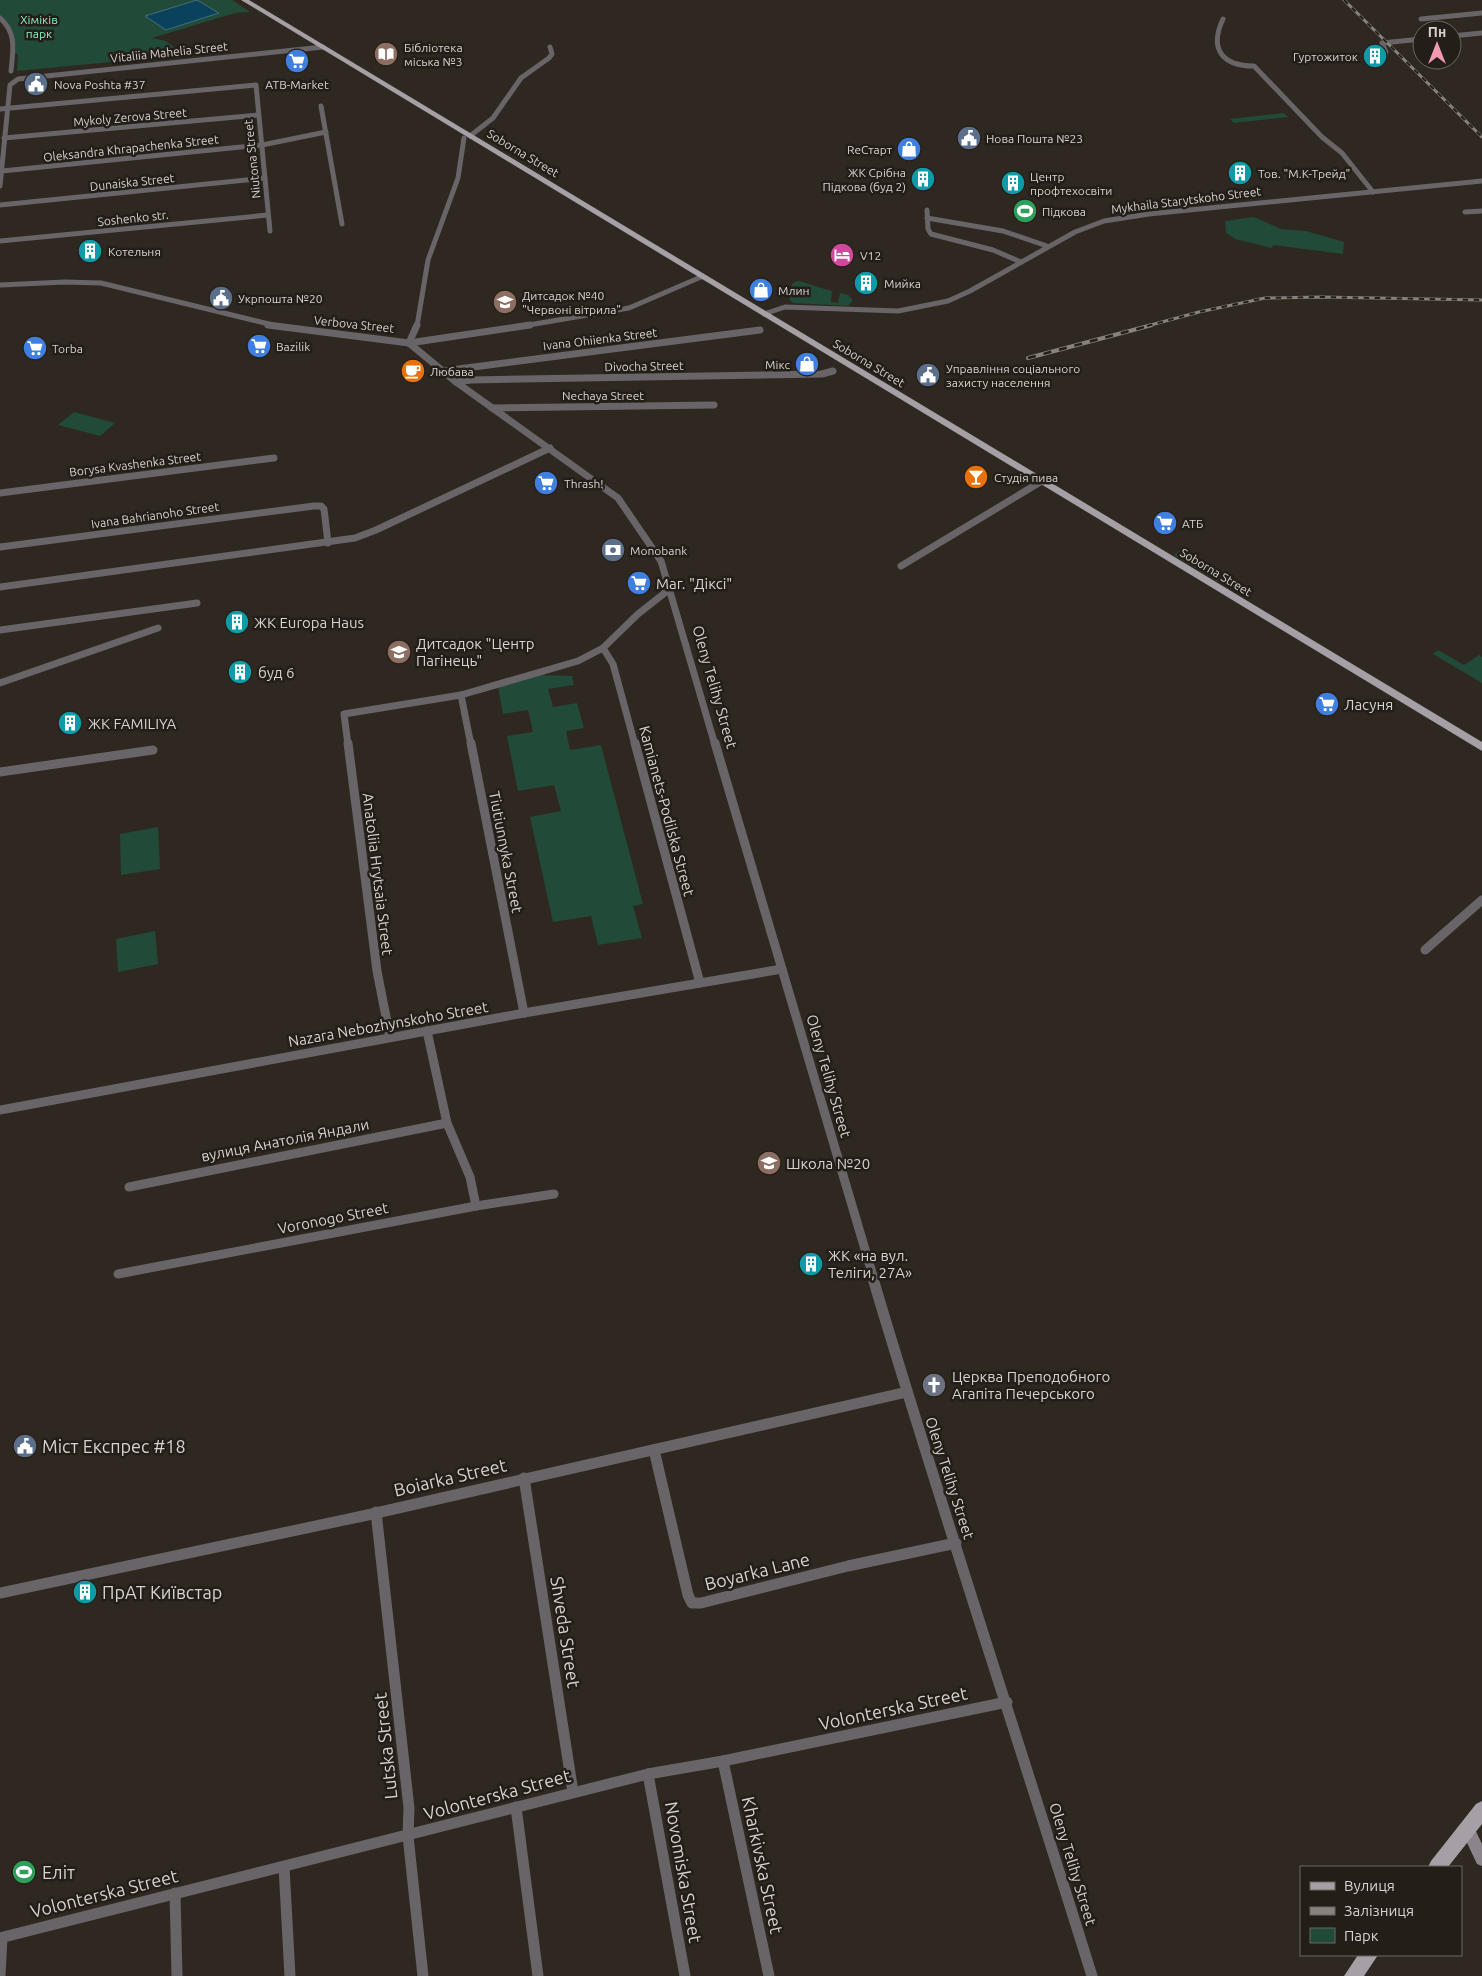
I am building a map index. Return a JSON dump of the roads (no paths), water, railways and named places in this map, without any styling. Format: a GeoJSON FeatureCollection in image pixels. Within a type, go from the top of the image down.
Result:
{"type":"FeatureCollection","features":[{"type":"Feature","properties":{"kind":"main road","name":"Soborna Street"},"geometry":{"type":"LineString","coordinates":[[244,0],[467,137],[1482,747]]}},
{"type":"Feature","properties":{"kind":"main road"},"geometry":{"type":"LineString","coordinates":[[1438,1866],[1482,1810]]}},
{"type":"Feature","properties":{"kind":"main road"},"geometry":{"type":"LineString","coordinates":[[1468,1830],[1482,1859]]}},
{"type":"Feature","properties":{"kind":"main road"},"geometry":{"type":"LineString","coordinates":[[1353,1976],[1368,1956]]}},
{"type":"Feature","properties":{"kind":"street"},"geometry":{"type":"LineString","coordinates":[[1421,19],[1482,14]]}},
{"type":"Feature","properties":{"kind":"street"},"geometry":{"type":"LineString","coordinates":[[0,18],[12,28],[14,35],[11,71]]}},
{"type":"Feature","properties":{"kind":"street"},"geometry":{"type":"LineString","coordinates":[[1223,19],[1216,32],[1216,43],[1225,60],[1240,66],[1254,66],[1322,137],[1342,153],[1373,192]]}},
{"type":"Feature","properties":{"kind":"street"},"geometry":{"type":"LineString","coordinates":[[1462,35],[1482,33]]}},
{"type":"Feature","properties":{"kind":"street"},"geometry":{"type":"LineString","coordinates":[[1382,59],[1386,52],[1382,43],[1412,40]]}},
{"type":"Feature","properties":{"kind":"street"},"geometry":{"type":"LineString","coordinates":[[409,343],[416,331],[422,306],[429,251],[435,244],[458,178],[467,137],[480,131],[505,102],[521,78],[546,62],[552,54],[550,47]]}},
{"type":"Feature","properties":{"kind":"street","name":"Vitaliia Mahelia Street"},"geometry":{"type":"LineString","coordinates":[[8,108],[10,85],[18,79],[323,48]]}},
{"type":"Feature","properties":{"kind":"street","name":"Niutona Street"},"geometry":{"type":"LineString","coordinates":[[8,108],[256,85],[270,231]]}},
{"type":"Feature","properties":{"kind":"street"},"geometry":{"type":"LineString","coordinates":[[320,106],[342,224]]}},
{"type":"Feature","properties":{"kind":"street"},"geometry":{"type":"LineString","coordinates":[[0,109],[8,108],[0,186]]}},
{"type":"Feature","properties":{"kind":"street","name":"Mykoly Zerova Street"},"geometry":{"type":"LineString","coordinates":[[4,138],[258,115]]}},
{"type":"Feature","properties":{"kind":"street"},"geometry":{"type":"LineString","coordinates":[[262,145],[326,132]]}},
{"type":"Feature","properties":{"kind":"street","name":"Oleksandra Khrapachenka Street"},"geometry":{"type":"LineString","coordinates":[[2,171],[262,145]]}},
{"type":"Feature","properties":{"kind":"street","name":"Dunaiska Street"},"geometry":{"type":"LineString","coordinates":[[0,205],[265,178]]}},
{"type":"Feature","properties":{"kind":"street","name":"Mykhaila Starytskoho Street"},"geometry":{"type":"LineString","coordinates":[[764,314],[784,307],[885,312],[915,308],[959,297],[1047,246],[1090,226],[1129,217],[1482,181]]}},
{"type":"Feature","properties":{"kind":"street"},"geometry":{"type":"LineString","coordinates":[[928,210],[928,229],[931,234],[993,250],[1020,262]]}},
{"type":"Feature","properties":{"kind":"street"},"geometry":{"type":"LineString","coordinates":[[1465,212],[1482,211]]}},
{"type":"Feature","properties":{"kind":"street","name":"Soshenko str."},"geometry":{"type":"LineString","coordinates":[[0,241],[268,215]]}},
{"type":"Feature","properties":{"kind":"street"},"geometry":{"type":"LineString","coordinates":[[927,218],[1003,230],[1047,246]]}},
{"type":"Feature","properties":{"kind":"street","name":"Verbova Street"},"geometry":{"type":"LineString","coordinates":[[0,285],[65,282],[101,283],[263,324],[298,330],[398,340],[409,343],[629,308],[701,277]]}},
{"type":"Feature","properties":{"kind":"street","name":"Ivana Ohiienka Street"},"geometry":{"type":"LineString","coordinates":[[443,371],[760,330]]}},
{"type":"Feature","properties":{"kind":"street","name":"Oleny Telihy Street"},"geometry":{"type":"LineString","coordinates":[[409,343],[456,382],[618,498],[661,561],[671,588],[908,1392],[1092,1976]]}},
{"type":"Feature","properties":{"kind":"street","name":"Divocha Street"},"geometry":{"type":"LineString","coordinates":[[456,382],[471,380],[822,374],[833,371]]}},
{"type":"Feature","properties":{"kind":"street","name":"Nechaya Street"},"geometry":{"type":"LineString","coordinates":[[492,408],[714,405]]}},
{"type":"Feature","properties":{"kind":"street"},"geometry":{"type":"LineString","coordinates":[[0,587],[355,538],[376,530],[550,448]]}},
{"type":"Feature","properties":{"kind":"street","name":"Borysa Kvashenka Street"},"geometry":{"type":"LineString","coordinates":[[0,493],[274,458]]}},
{"type":"Feature","properties":{"kind":"street"},"geometry":{"type":"LineString","coordinates":[[901,566],[1042,481]]}},
{"type":"Feature","properties":{"kind":"street","name":"Ivana Bahrianoho Street"},"geometry":{"type":"LineString","coordinates":[[0,547],[314,506],[321,506],[324,509],[328,543]]}},
{"type":"Feature","properties":{"kind":"street"},"geometry":{"type":"LineString","coordinates":[[462,696],[578,661],[603,648],[638,614],[671,588]]}},
{"type":"Feature","properties":{"kind":"street"},"geometry":{"type":"LineString","coordinates":[[0,630],[197,603]]}},
{"type":"Feature","properties":{"kind":"street"},"geometry":{"type":"LineString","coordinates":[[0,683],[158,628]]}},
{"type":"Feature","properties":{"kind":"street","name":"Kamianets-Podilska Street"},"geometry":{"type":"LineString","coordinates":[[603,648],[613,664],[700,983]]}},
{"type":"Feature","properties":{"kind":"street","name":"Anatoliia Hrytsaia Street"},"geometry":{"type":"LineString","coordinates":[[390,1037],[377,971],[344,714],[462,696]]}},
{"type":"Feature","properties":{"kind":"street","name":"Tiutiunnyka Street"},"geometry":{"type":"LineString","coordinates":[[462,696],[524,1013]]}},
{"type":"Feature","properties":{"kind":"street"},"geometry":{"type":"LineString","coordinates":[[0,772],[153,750]]}},
{"type":"Feature","properties":{"kind":"street"},"geometry":{"type":"LineString","coordinates":[[1425,950],[1482,900]]}},
{"type":"Feature","properties":{"kind":"street","name":"Nazara Nebozhynskoho Street"},"geometry":{"type":"LineString","coordinates":[[0,1110],[390,1037],[782,969]]}},
{"type":"Feature","properties":{"kind":"street"},"geometry":{"type":"LineString","coordinates":[[427,1031],[447,1123],[470,1177],[476,1206]]}},
{"type":"Feature","properties":{"kind":"street","name":"вулиця Анатолія Яндали"},"geometry":{"type":"LineString","coordinates":[[129,1187],[447,1123]]}},
{"type":"Feature","properties":{"kind":"street","name":"Voronogo Street"},"geometry":{"type":"LineString","coordinates":[[118,1274],[476,1206],[554,1194]]}},
{"type":"Feature","properties":{"kind":"street","name":"Boiarka Street"},"geometry":{"type":"LineString","coordinates":[[0,1593],[376,1512],[908,1392]]}},
{"type":"Feature","properties":{"kind":"street","name":"Boyarka Lane"},"geometry":{"type":"LineString","coordinates":[[654,1450],[688,1595],[692,1603],[701,1603],[848,1566],[956,1543]]}},
{"type":"Feature","properties":{"kind":"street","name":"Shveda Street"},"geometry":{"type":"LineString","coordinates":[[524,1478],[574,1792]]}},
{"type":"Feature","properties":{"kind":"street","name":"Lutska Street"},"geometry":{"type":"LineString","coordinates":[[376,1512],[409,1808],[408,1836],[423,1976]]}},
{"type":"Feature","properties":{"kind":"street","name":"Volonterska Street"},"geometry":{"type":"LineString","coordinates":[[1,1938],[648,1774],[723,1761],[1006,1702]]}},
{"type":"Feature","properties":{"kind":"street","name":"Kharkivska Street"},"geometry":{"type":"LineString","coordinates":[[723,1761],[769,1976]]}},
{"type":"Feature","properties":{"kind":"street","name":"Novomiska Street"},"geometry":{"type":"LineString","coordinates":[[648,1774],[685,1976]]}},
{"type":"Feature","properties":{"kind":"street"},"geometry":{"type":"LineString","coordinates":[[516,1807],[538,1976]]}},
{"type":"Feature","properties":{"kind":"street"},"geometry":{"type":"LineString","coordinates":[[284,1866],[290,1976]]}},
{"type":"Feature","properties":{"kind":"street"},"geometry":{"type":"LineString","coordinates":[[174,1893],[177,1976]]}},
{"type":"Feature","properties":{"kind":"street"},"geometry":{"type":"LineString","coordinates":[[0,1976],[1,1938]]}},
{"type":"Feature","properties":{"kind":"water"},"geometry":{"type":"Polygon","coordinates":[[[197,0],[219,13],[166,30],[145,16],[197,0]]]}},
{"type":"Feature","properties":{"kind":"railway"},"geometry":{"type":"LineString","coordinates":[[1344,0],[1482,137]]}},
{"type":"Feature","properties":{"kind":"railway"},"geometry":{"type":"LineString","coordinates":[[1147,326],[1199,312],[1265,298],[1321,297],[1482,300]]}},
{"type":"Feature","properties":{"kind":"railway"},"geometry":{"type":"LineString","coordinates":[[1028,358],[1152,325]]}},
{"type":"Feature","properties":{"kind":"place","name":"Бібліотека міська №3"},"geometry":{"type":"Point","coordinates":[386,54]}},
{"type":"Feature","properties":{"kind":"place","name":"Гуртожиток"},"geometry":{"type":"Point","coordinates":[1375,56]}},
{"type":"Feature","properties":{"kind":"place","name":"ATB-Market"},"geometry":{"type":"Point","coordinates":[297,61]}},
{"type":"Feature","properties":{"kind":"place","name":"Nova Poshta #37"},"geometry":{"type":"Point","coordinates":[36,84]}},
{"type":"Feature","properties":{"kind":"place","name":"Нова Пошта №23"},"geometry":{"type":"Point","coordinates":[969,138]}},
{"type":"Feature","properties":{"kind":"place","name":"ReСтарт"},"geometry":{"type":"Point","coordinates":[909,149]}},
{"type":"Feature","properties":{"kind":"place","name":"Тов. \"М.К-Трейд\""},"geometry":{"type":"Point","coordinates":[1240,173]}},
{"type":"Feature","properties":{"kind":"place","name":"ЖК Срібна Підкова (буд 2)"},"geometry":{"type":"Point","coordinates":[923,179]}},
{"type":"Feature","properties":{"kind":"place","name":"Центр профтехосвіти"},"geometry":{"type":"Point","coordinates":[1013,183]}},
{"type":"Feature","properties":{"kind":"place","name":"Підкова"},"geometry":{"type":"Point","coordinates":[1025,211]}},
{"type":"Feature","properties":{"kind":"place","name":"Котельня"},"geometry":{"type":"Point","coordinates":[90,251]}},
{"type":"Feature","properties":{"kind":"place","name":"V12"},"geometry":{"type":"Point","coordinates":[842,255]}},
{"type":"Feature","properties":{"kind":"place","name":"Мийка"},"geometry":{"type":"Point","coordinates":[866,283]}},
{"type":"Feature","properties":{"kind":"place","name":"Млин"},"geometry":{"type":"Point","coordinates":[761,290]}},
{"type":"Feature","properties":{"kind":"place","name":"Укрпошта №20"},"geometry":{"type":"Point","coordinates":[221,298]}},
{"type":"Feature","properties":{"kind":"place","name":"Дитсадок №40 \"Червоні вітрила\""},"geometry":{"type":"Point","coordinates":[505,302]}},
{"type":"Feature","properties":{"kind":"place","name":"Bazilik"},"geometry":{"type":"Point","coordinates":[259,346]}},
{"type":"Feature","properties":{"kind":"place","name":"Torba"},"geometry":{"type":"Point","coordinates":[35,348]}},
{"type":"Feature","properties":{"kind":"place","name":"Мікс"},"geometry":{"type":"Point","coordinates":[807,364]}},
{"type":"Feature","properties":{"kind":"place","name":"Любава"},"geometry":{"type":"Point","coordinates":[413,371]}},
{"type":"Feature","properties":{"kind":"place","name":"Управління соціального захисту населення"},"geometry":{"type":"Point","coordinates":[928,375]}},
{"type":"Feature","properties":{"kind":"place","name":"Студія пива"},"geometry":{"type":"Point","coordinates":[976,477]}},
{"type":"Feature","properties":{"kind":"place","name":"Thrash!"},"geometry":{"type":"Point","coordinates":[546,483]}},
{"type":"Feature","properties":{"kind":"place","name":"АТБ"},"geometry":{"type":"Point","coordinates":[1165,523]}},
{"type":"Feature","properties":{"kind":"place","name":"Monobank"},"geometry":{"type":"Point","coordinates":[613,550]}},
{"type":"Feature","properties":{"kind":"place","name":"Маг. \"Діксі\""},"geometry":{"type":"Point","coordinates":[639,583]}},
{"type":"Feature","properties":{"kind":"place","name":"ЖК Europa Haus"},"geometry":{"type":"Point","coordinates":[237,622]}},
{"type":"Feature","properties":{"kind":"place","name":"Дитсадок \"Центр Пагінець\""},"geometry":{"type":"Point","coordinates":[399,652]}},
{"type":"Feature","properties":{"kind":"place","name":"буд 6"},"geometry":{"type":"Point","coordinates":[240,672]}},
{"type":"Feature","properties":{"kind":"place","name":"Ласуня"},"geometry":{"type":"Point","coordinates":[1327,704]}},
{"type":"Feature","properties":{"kind":"place","name":"ЖК FAMILIYA"},"geometry":{"type":"Point","coordinates":[70,723]}},
{"type":"Feature","properties":{"kind":"place","name":"Школа №20"},"geometry":{"type":"Point","coordinates":[769,1163]}},
{"type":"Feature","properties":{"kind":"place","name":"ЖК «на вул. Теліги, 27А»"},"geometry":{"type":"Point","coordinates":[811,1264]}},
{"type":"Feature","properties":{"kind":"place","name":"Церква Преподобного Агапіта Печерського"},"geometry":{"type":"Point","coordinates":[934,1385]}},
{"type":"Feature","properties":{"kind":"place","name":"Міст Експрес #18"},"geometry":{"type":"Point","coordinates":[25,1446]}},
{"type":"Feature","properties":{"kind":"place","name":"ПрАТ Київстар"},"geometry":{"type":"Point","coordinates":[85,1592]}},
{"type":"Feature","properties":{"kind":"place","name":"Еліт"},"geometry":{"type":"Point","coordinates":[24,1872]}},
{"type":"Feature","properties":{"kind":"park label","name":"Хіміків парк"},"geometry":{"type":"Point","coordinates":[39,26]}}]}
